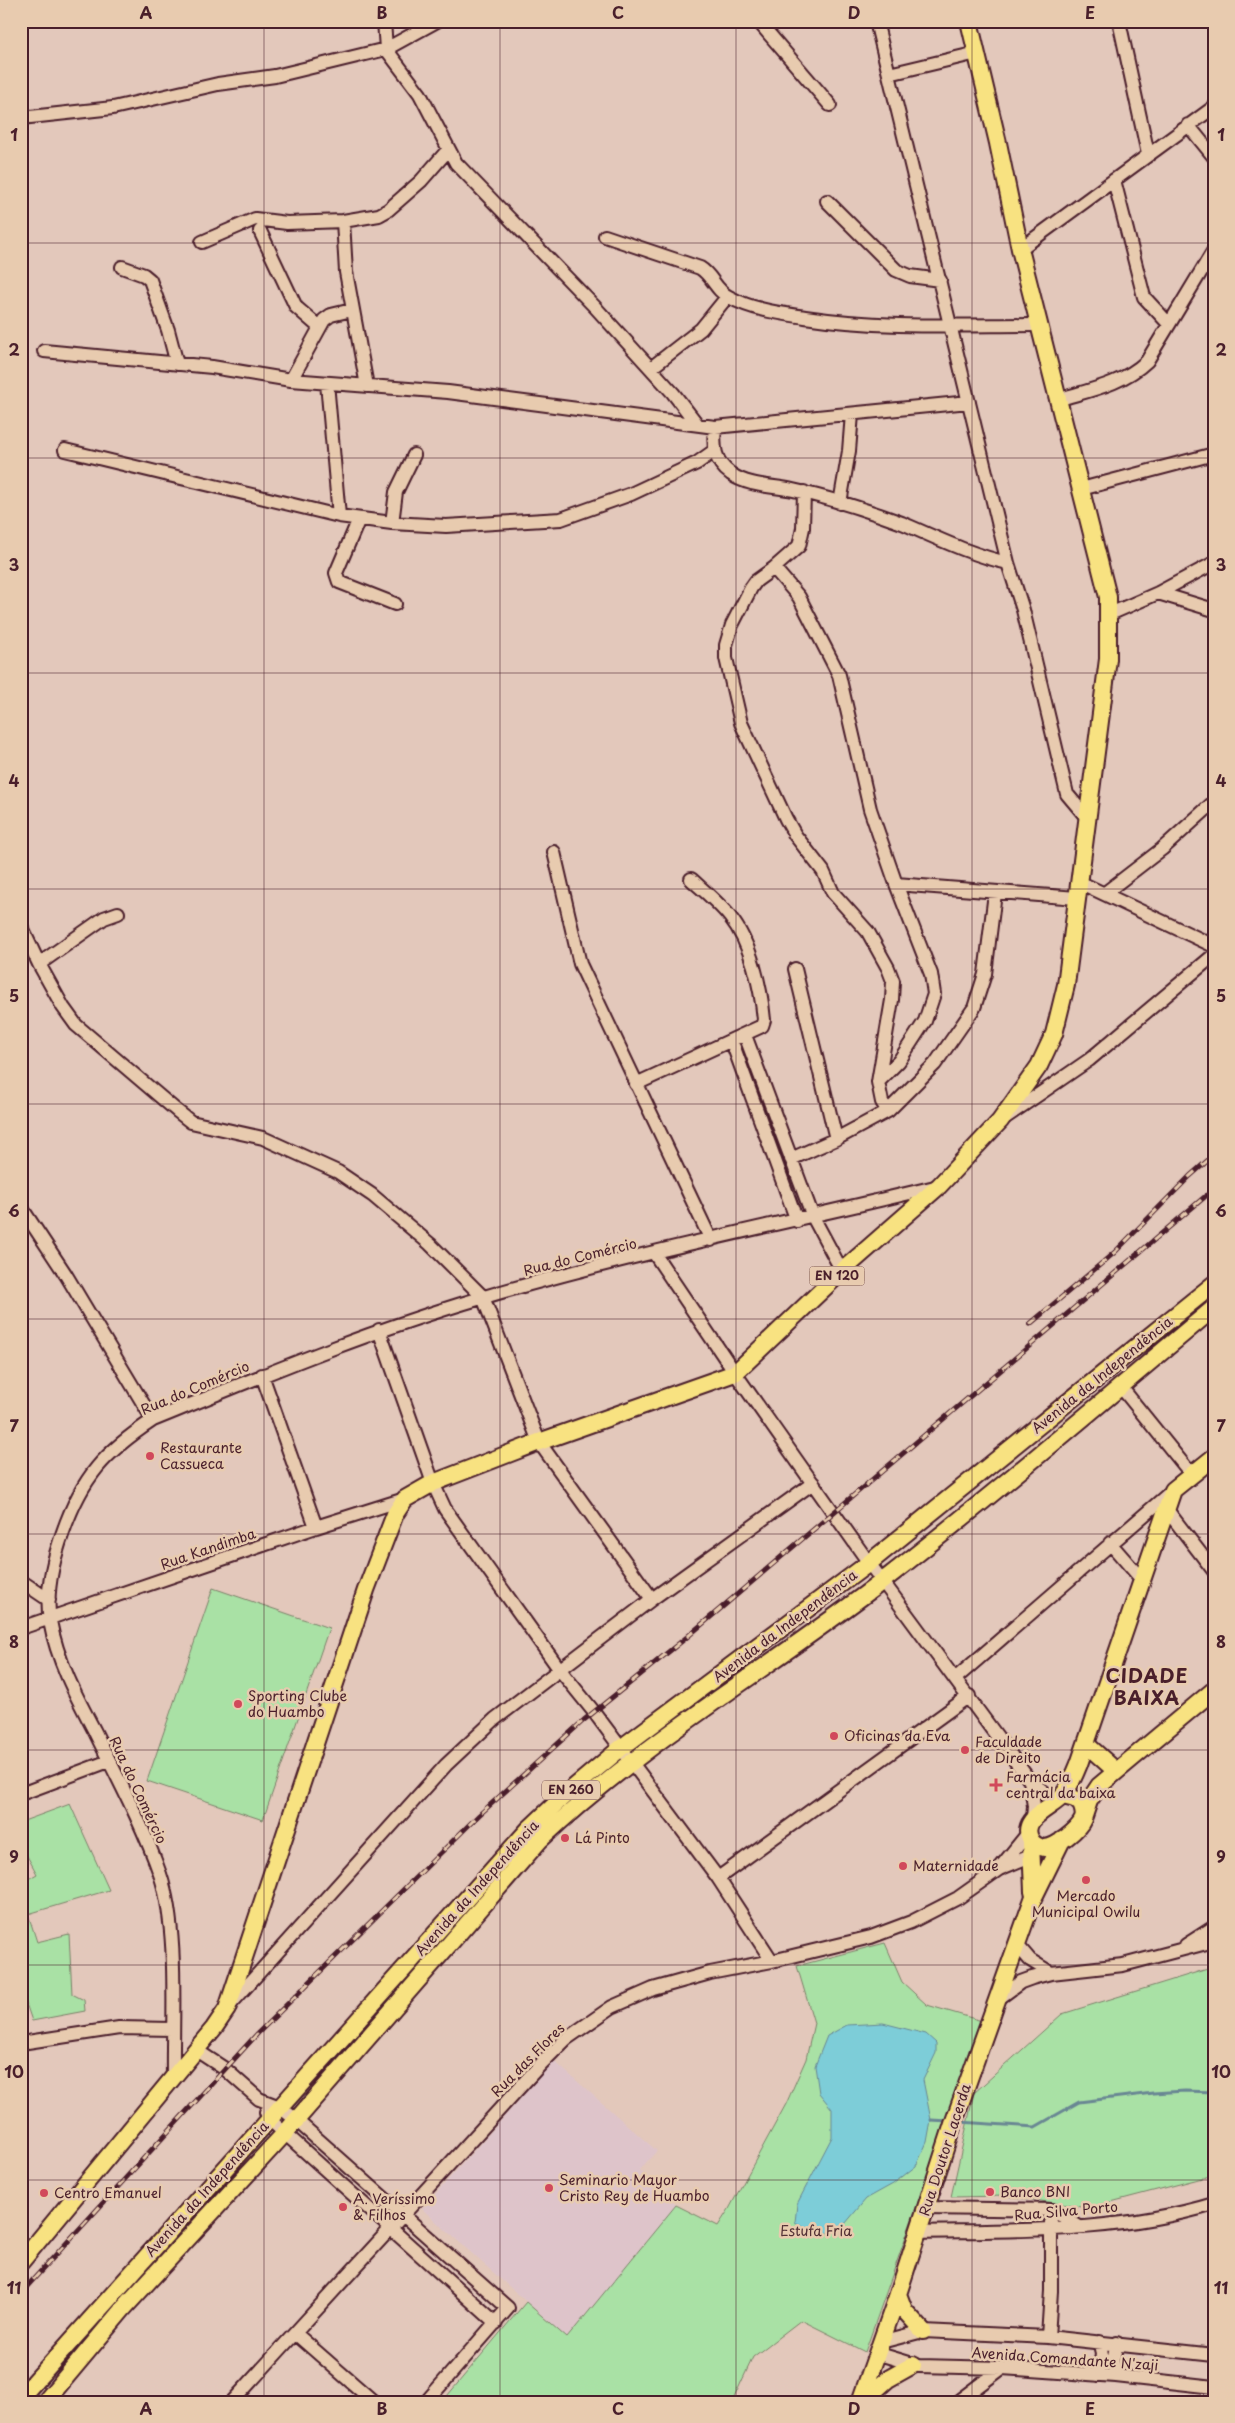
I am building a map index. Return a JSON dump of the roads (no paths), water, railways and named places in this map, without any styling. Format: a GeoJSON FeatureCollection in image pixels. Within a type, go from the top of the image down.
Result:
{"type":"FeatureCollection","features":[{"type":"Feature","properties":{"kind":"main road","name":"EN 120"},"geometry":{"type":"LineString","coordinates":[[21,2262],[196,2050],[227,2009],[366,1590],[395,1514],[405,1499],[432,1483],[539,1442],[735,1373],[842,1271],[939,1186],[1000,1121],[1039,1066],[1054,1034],[1066,985],[1108,659],[1110,614],[1105,579],[1020,249],[969,21]]}},
{"type":"Feature","properties":{"kind":"main road","name":"Avenida da Independência"},"geometry":{"type":"LineString","coordinates":[[22,2400],[275,2113],[529,1830],[565,1795],[620,1748],[869,1563],[1213,1286]]}},
{"type":"Feature","properties":{"kind":"main road","name":"Avenida da Independência"},"geometry":{"type":"LineString","coordinates":[[45,2402],[122,2310],[285,2133],[540,1840],[576,1806],[761,1667],[882,1581],[983,1500],[1214,1308]]}},
{"type":"Feature","properties":{"kind":"main road"},"geometry":{"type":"LineString","coordinates":[[1055,1844],[1042,1848],[1032,1837],[1060,1798],[1086,1744],[1174,1490],[1214,1456]]}},
{"type":"Feature","properties":{"kind":"main road"},"geometry":{"type":"LineString","coordinates":[[983,1471],[997,1488]]}},
{"type":"Feature","properties":{"kind":"main road"},"geometry":{"type":"LineString","coordinates":[[969,1483],[983,1500]]}},
{"type":"Feature","properties":{"kind":"main road"},"geometry":{"type":"LineString","coordinates":[[748,1652],[761,1667]]}},
{"type":"Feature","properties":{"kind":"main road","name":"Rua Doutor Lacerda"},"geometry":{"type":"LineString","coordinates":[[861,2402],[954,2121],[1018,1946],[1033,1899],[1055,1844],[1080,1823],[1089,1801],[1099,1786],[1214,1690]]}},
{"type":"Feature","properties":{"kind":"main road"},"geometry":{"type":"LineString","coordinates":[[1086,1744],[1116,1771]]}},
{"type":"Feature","properties":{"kind":"main road"},"geometry":{"type":"LineString","coordinates":[[1060,1798],[1075,1799],[1081,1804],[1084,1816]]}},
{"type":"Feature","properties":{"kind":"main road","name":"Rua Doutor Lacerda"},"geometry":{"type":"LineString","coordinates":[[1032,1837],[1033,1899]]}},
{"type":"Feature","properties":{"kind":"main road"},"geometry":{"type":"LineString","coordinates":[[190,2208],[203,2222]]}},
{"type":"Feature","properties":{"kind":"main road"},"geometry":{"type":"LineString","coordinates":[[898,2294],[904,2310],[923,2331]]}},
{"type":"Feature","properties":{"kind":"main road"},"geometry":{"type":"LineString","coordinates":[[110,2298],[122,2310]]}},
{"type":"Feature","properties":{"kind":"main road"},"geometry":{"type":"LineString","coordinates":[[861,2402],[888,2379],[913,2365]]}},
{"type":"Feature","properties":{"kind":"street"},"geometry":{"type":"LineString","coordinates":[[384,21],[386,49],[420,94],[456,163],[595,307],[651,368],[697,424]]}},
{"type":"Feature","properties":{"kind":"street"},"geometry":{"type":"LineString","coordinates":[[21,118],[113,108],[218,84],[275,76],[386,49],[437,21]]}},
{"type":"Feature","properties":{"kind":"street"},"geometry":{"type":"LineString","coordinates":[[758,21],[830,105]]}},
{"type":"Feature","properties":{"kind":"street"},"geometry":{"type":"LineString","coordinates":[[866,21],[877,26],[1008,563],[1023,610],[1067,794],[1088,819]]}},
{"type":"Feature","properties":{"kind":"street"},"geometry":{"type":"LineString","coordinates":[[1119,21],[1148,154]]}},
{"type":"Feature","properties":{"kind":"street"},"geometry":{"type":"LineString","coordinates":[[889,74],[977,53]]}},
{"type":"Feature","properties":{"kind":"street"},"geometry":{"type":"LineString","coordinates":[[1020,249],[1214,107]]}},
{"type":"Feature","properties":{"kind":"street"},"geometry":{"type":"LineString","coordinates":[[1188,125],[1214,157]]}},
{"type":"Feature","properties":{"kind":"street"},"geometry":{"type":"LineString","coordinates":[[202,242],[255,219],[287,223],[369,218],[388,210],[421,180],[448,150]]}},
{"type":"Feature","properties":{"kind":"street"},"geometry":{"type":"LineString","coordinates":[[1114,180],[1144,297],[1168,323]]}},
{"type":"Feature","properties":{"kind":"street"},"geometry":{"type":"LineString","coordinates":[[826,201],[896,270],[910,276],[940,280]]}},
{"type":"Feature","properties":{"kind":"street"},"geometry":{"type":"LineString","coordinates":[[343,221],[346,272],[368,386]]}},
{"type":"Feature","properties":{"kind":"street"},"geometry":{"type":"LineString","coordinates":[[260,231],[296,307],[319,328]]}},
{"type":"Feature","properties":{"kind":"street"},"geometry":{"type":"LineString","coordinates":[[606,236],[700,268],[708,273],[727,297],[762,311],[828,321],[885,326],[1040,325]]}},
{"type":"Feature","properties":{"kind":"street"},"geometry":{"type":"LineString","coordinates":[[1060,399],[1122,380],[1147,362],[1168,323],[1214,250]]}},
{"type":"Feature","properties":{"kind":"street"},"geometry":{"type":"LineString","coordinates":[[122,267],[144,275],[150,280],[168,330],[176,364]]}},
{"type":"Feature","properties":{"kind":"street"},"geometry":{"type":"LineString","coordinates":[[651,368],[701,329],[727,297]]}},
{"type":"Feature","properties":{"kind":"street"},"geometry":{"type":"LineString","coordinates":[[291,380],[319,328],[332,315],[352,310]]}},
{"type":"Feature","properties":{"kind":"street"},"geometry":{"type":"LineString","coordinates":[[44,350],[176,364],[291,380],[448,392],[715,427],[970,402]]}},
{"type":"Feature","properties":{"kind":"street"},"geometry":{"type":"LineString","coordinates":[[327,383],[339,516]]}},
{"type":"Feature","properties":{"kind":"street"},"geometry":{"type":"LineString","coordinates":[[840,503],[848,458],[852,414]]}},
{"type":"Feature","properties":{"kind":"street"},"geometry":{"type":"LineString","coordinates":[[715,427],[714,451],[720,464],[730,474],[741,480],[804,492],[878,514],[986,558],[1008,563]]}},
{"type":"Feature","properties":{"kind":"street"},"geometry":{"type":"LineString","coordinates":[[65,450],[359,520],[446,526],[561,519],[631,494],[697,463],[714,451]]}},
{"type":"Feature","properties":{"kind":"street"},"geometry":{"type":"LineString","coordinates":[[1081,489],[1214,454]]}},
{"type":"Feature","properties":{"kind":"street"},"geometry":{"type":"LineString","coordinates":[[392,523],[396,492],[414,455]]}},
{"type":"Feature","properties":{"kind":"street"},"geometry":{"type":"LineString","coordinates":[[804,492],[803,528],[799,546],[774,568],[756,580],[732,625],[726,645],[726,658],[740,724],[786,819],[795,835],[823,871],[834,893],[868,932],[893,981],[892,1000],[878,1082],[882,1102],[888,1111]]}},
{"type":"Feature","properties":{"kind":"street"},"geometry":{"type":"LineString","coordinates":[[359,520],[336,573],[336,578],[339,582],[395,604]]}},
{"type":"Feature","properties":{"kind":"street"},"geometry":{"type":"LineString","coordinates":[[1110,614],[1158,593],[1214,563]]}},
{"type":"Feature","properties":{"kind":"street"},"geometry":{"type":"LineString","coordinates":[[774,568],[799,597],[839,675],[870,808],[896,884],[932,974],[934,994],[925,1021],[898,1061],[878,1082]]}},
{"type":"Feature","properties":{"kind":"street"},"geometry":{"type":"LineString","coordinates":[[1158,593],[1214,610]]}},
{"type":"Feature","properties":{"kind":"street"},"geometry":{"type":"LineString","coordinates":[[1105,893],[1162,849],[1214,802]]}},
{"type":"Feature","properties":{"kind":"street"},"geometry":{"type":"LineString","coordinates":[[554,852],[580,964],[711,1240]]}},
{"type":"Feature","properties":{"kind":"street"},"geometry":{"type":"LineString","coordinates":[[636,1084],[732,1042],[762,1026],[764,1020],[755,974],[745,944],[732,918],[690,879]]}},
{"type":"Feature","properties":{"kind":"street"},"geometry":{"type":"LineString","coordinates":[[896,884],[995,893],[1078,890],[1105,893],[1214,946]]}},
{"type":"Feature","properties":{"kind":"street"},"geometry":{"type":"LineString","coordinates":[[791,1159],[836,1139],[888,1111],[935,1064],[974,1008],[985,974],[995,893]]}},
{"type":"Feature","properties":{"kind":"street"},"geometry":{"type":"LineString","coordinates":[[39,964],[104,918],[118,913]]}},
{"type":"Feature","properties":{"kind":"street"},"geometry":{"type":"LineString","coordinates":[[21,926],[39,964],[63,1007],[76,1025],[176,1111],[190,1122],[263,1138],[338,1172],[372,1195],[430,1244],[483,1297],[539,1442],[652,1599]]}},
{"type":"Feature","properties":{"kind":"street"},"geometry":{"type":"LineString","coordinates":[[1000,1121],[1089,1060],[1214,954]]}},
{"type":"Feature","properties":{"kind":"street"},"geometry":{"type":"LineString","coordinates":[[795,969],[836,1139]]}},
{"type":"Feature","properties":{"kind":"street"},"geometry":{"type":"LineString","coordinates":[[745,1035],[812,1217],[842,1271]]}},
{"type":"Feature","properties":{"kind":"street"},"geometry":{"type":"LineString","coordinates":[[732,1042],[797,1221]]}},
{"type":"Feature","properties":{"kind":"street","name":"Rua do Comércio"},"geometry":{"type":"LineString","coordinates":[[172,2078],[170,1943],[168,1910],[160,1876],[110,1761],[72,1686],[59,1655],[50,1620],[49,1600],[52,1572],[58,1548],[78,1494],[95,1468],[108,1453],[153,1420],[379,1330],[483,1297],[939,1186]]}},
{"type":"Feature","properties":{"kind":"street"},"geometry":{"type":"LineString","coordinates":[[21,1207],[66,1275],[153,1420]]}},
{"type":"Feature","properties":{"kind":"street"},"geometry":{"type":"LineString","coordinates":[[654,1254],[869,1563],[956,1678],[1030,1781],[1060,1798]]}},
{"type":"Feature","properties":{"kind":"street"},"geometry":{"type":"LineString","coordinates":[[379,1330],[432,1483],[445,1509],[560,1670],[633,1763],[718,1878],[772,1961]]}},
{"type":"Feature","properties":{"kind":"street"},"geometry":{"type":"LineString","coordinates":[[262,1375],[316,1527]]}},
{"type":"Feature","properties":{"kind":"street"},"geometry":{"type":"LineString","coordinates":[[1120,1387],[1192,1474]]}},
{"type":"Feature","properties":{"kind":"street"},"geometry":{"type":"LineString","coordinates":[[227,2009],[446,1765],[495,1719],[652,1599],[813,1483]]}},
{"type":"Feature","properties":{"kind":"street"},"geometry":{"type":"LineString","coordinates":[[956,1678],[1110,1543],[1174,1490]]}},
{"type":"Feature","properties":{"kind":"street","name":"Rua Kandimba"},"geometry":{"type":"LineString","coordinates":[[21,1628],[50,1620],[316,1527],[405,1499]]}},
{"type":"Feature","properties":{"kind":"street"},"geometry":{"type":"LineString","coordinates":[[1167,1510],[1214,1571]]}},
{"type":"Feature","properties":{"kind":"street"},"geometry":{"type":"LineString","coordinates":[[1110,1543],[1143,1580]]}},
{"type":"Feature","properties":{"kind":"street"},"geometry":{"type":"LineString","coordinates":[[21,1581],[49,1600]]}},
{"type":"Feature","properties":{"kind":"street"},"geometry":{"type":"LineString","coordinates":[[718,1878],[969,1696]]}},
{"type":"Feature","properties":{"kind":"street"},"geometry":{"type":"LineString","coordinates":[[21,1791],[26,1792],[110,1761]]}},
{"type":"Feature","properties":{"kind":"street"},"geometry":{"type":"LineString","coordinates":[[1030,1781],[1034,1806],[1032,1837]]}},
{"type":"Feature","properties":{"kind":"street","name":"Rua das Flores"},"geometry":{"type":"LineString","coordinates":[[232,2402],[402,2215],[566,2039],[612,2007],[653,1989],[710,1973],[772,1961],[871,1937],[911,1922],[958,1898],[999,1869],[1032,1837]]}},
{"type":"Feature","properties":{"kind":"street","name":"Rua das Flores"},"geometry":{"type":"LineString","coordinates":[[999,1869],[1032,1837]]}},
{"type":"Feature","properties":{"kind":"street"},"geometry":{"type":"LineString","coordinates":[[1171,1954],[1214,1927]]}},
{"type":"Feature","properties":{"kind":"street"},"geometry":{"type":"LineString","coordinates":[[998,1998],[1022,1982],[1052,1973],[1124,1966],[1214,1941]]}},
{"type":"Feature","properties":{"kind":"street"},"geometry":{"type":"LineString","coordinates":[[1018,1946],[1030,1960],[1052,1973]]}},
{"type":"Feature","properties":{"kind":"street"},"geometry":{"type":"LineString","coordinates":[[21,2044],[119,2028],[172,2029]]}},
{"type":"Feature","properties":{"kind":"street"},"geometry":{"type":"LineString","coordinates":[[196,2050],[225,2069],[275,2113],[285,2133],[496,2323]]}},
{"type":"Feature","properties":{"kind":"street"},"geometry":{"type":"LineString","coordinates":[[275,2113],[296,2120],[508,2308],[426,2402]]}},
{"type":"Feature","properties":{"kind":"street","name":"Rua Silva Porto"},"geometry":{"type":"LineString","coordinates":[[918,2232],[1051,2229],[1155,2217],[1214,2204]]}},
{"type":"Feature","properties":{"kind":"street"},"geometry":{"type":"LineString","coordinates":[[926,2208],[1052,2210],[1078,2226]]}},
{"type":"Feature","properties":{"kind":"street"},"geometry":{"type":"LineString","coordinates":[[1048,2337],[1051,2291],[1052,2210]]}},
{"type":"Feature","properties":{"kind":"street","name":"Avenida Comandante N'zaji"},"geometry":{"type":"LineString","coordinates":[[879,2348],[923,2331],[1048,2337],[1214,2355]]}},
{"type":"Feature","properties":{"kind":"street"},"geometry":{"type":"LineString","coordinates":[[295,2333],[374,2402]]}},
{"type":"Feature","properties":{"kind":"street"},"geometry":{"type":"LineString","coordinates":[[1098,2375],[1102,2355],[1100,2342]]}},
{"type":"Feature","properties":{"kind":"street"},"geometry":{"type":"LineString","coordinates":[[1116,2376],[1113,2360],[1117,2343]]}},
{"type":"Feature","properties":{"kind":"street","name":"Avenida Comandante N'zaji"},"geometry":{"type":"LineString","coordinates":[[879,2348],[913,2365],[1002,2368],[1116,2376],[1214,2387]]}},
{"type":"Feature","properties":{"kind":"street"},"geometry":{"type":"LineString","coordinates":[[957,2402],[1002,2368]]}},
{"type":"Feature","properties":{"kind":"water"},"geometry":{"type":"Polygon","coordinates":[[[883,2023],[926,2034],[936,2043],[936,2053],[923,2080],[931,2120],[927,2142],[916,2166],[893,2184],[866,2199],[845,2224],[822,2236],[795,2222],[797,2204],[832,2137],[832,2109],[819,2093],[815,2066],[827,2036],[847,2025],[883,2023]]]}},
{"type":"Feature","properties":{"kind":"waterway"},"geometry":{"type":"LineString","coordinates":[[960,2122],[1035,2127],[1079,2102],[1153,2093],[1214,2092]]}},
{"type":"Feature","properties":{"kind":"waterway"},"geometry":{"type":"LineString","coordinates":[[931,2120],[948,2121]]}},
{"type":"Feature","properties":{"kind":"railway"},"geometry":{"type":"LineString","coordinates":[[1030,1324],[1115,1252],[1190,1176],[1214,1155]]}},
{"type":"Feature","properties":{"kind":"railway"},"geometry":{"type":"LineString","coordinates":[[21,2293],[258,2033],[479,1815],[584,1720],[687,1637],[1214,1189]]}},
{"type":"Feature","properties":{"kind":"place","name":"Restaurante Cassueca"},"geometry":{"type":"Point","coordinates":[150,1456]}},
{"type":"Feature","properties":{"kind":"place","name":"Sporting Clube do Huambo"},"geometry":{"type":"Point","coordinates":[238,1704]}},
{"type":"Feature","properties":{"kind":"place","name":"Oficinas da Eva"},"geometry":{"type":"Point","coordinates":[834,1736]}},
{"type":"Feature","properties":{"kind":"place","name":"Faculdade de Direito"},"geometry":{"type":"Point","coordinates":[965,1750]}},
{"type":"Feature","properties":{"kind":"place","name":"Farmácia central da baixa"},"geometry":{"type":"Point","coordinates":[996,1785]}},
{"type":"Feature","properties":{"kind":"place","name":"Lá Pinto"},"geometry":{"type":"Point","coordinates":[565,1838]}},
{"type":"Feature","properties":{"kind":"place","name":"Maternidade"},"geometry":{"type":"Point","coordinates":[903,1866]}},
{"type":"Feature","properties":{"kind":"place","name":"Mercado Municipal Owilu"},"geometry":{"type":"Point","coordinates":[1086,1880]}},
{"type":"Feature","properties":{"kind":"place","name":"Seminario Mayor Cristo Rey de Huambo"},"geometry":{"type":"Point","coordinates":[549,2188]}},
{"type":"Feature","properties":{"kind":"place","name":"Banco BNI"},"geometry":{"type":"Point","coordinates":[990,2192]}},
{"type":"Feature","properties":{"kind":"place","name":"Centro Emanuel"},"geometry":{"type":"Point","coordinates":[44,2193]}},
{"type":"Feature","properties":{"kind":"place","name":"A. Veríssimo & Filhos"},"geometry":{"type":"Point","coordinates":[343,2207]}},
{"type":"Feature","properties":{"kind":"district","name":"CIDADE BAIXA"},"geometry":{"type":"Point","coordinates":[1147,1687]}},
{"type":"Feature","properties":{"kind":"park label","name":"Estufa Fria"},"geometry":{"type":"Point","coordinates":[816,2231]}}]}
